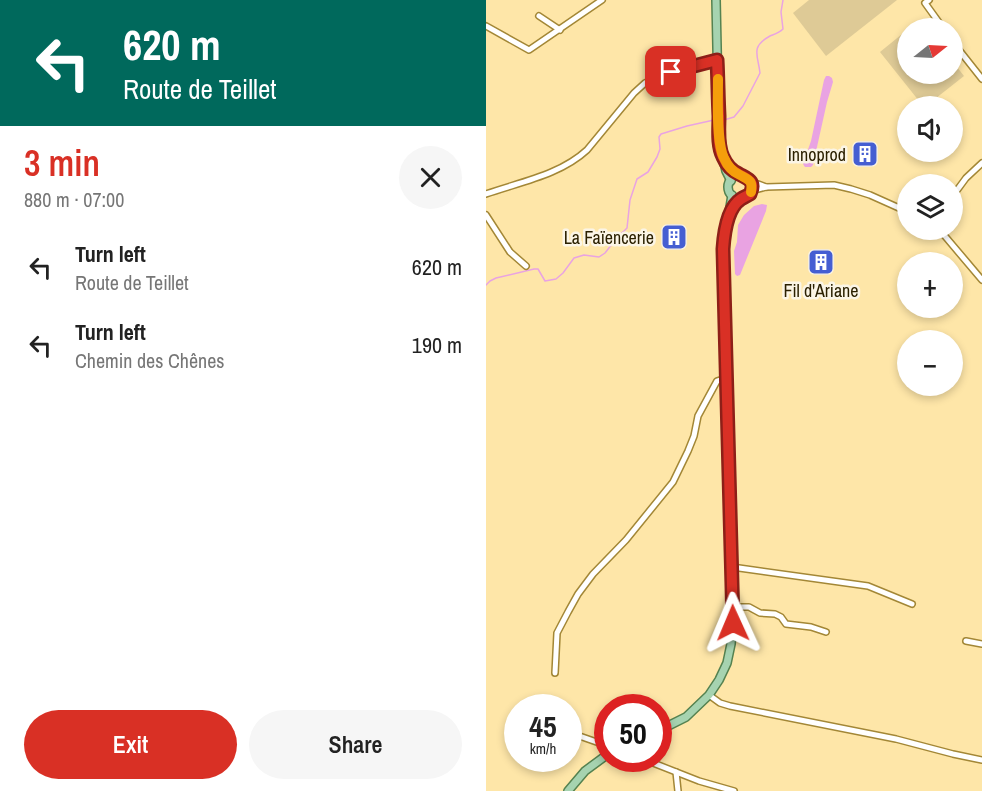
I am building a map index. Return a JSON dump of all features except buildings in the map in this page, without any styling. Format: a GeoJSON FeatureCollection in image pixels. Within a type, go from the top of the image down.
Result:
{"type":"FeatureCollection","features":[{"type":"Feature","properties":{"kind":"main road"},"geometry":{"type":"LineString","coordinates":[[716,0],[719,141],[726,171],[731,181]]}},
{"type":"Feature","properties":{"kind":"main road"},"geometry":{"type":"LineString","coordinates":[[723,157],[731,169],[746,177],[752,184],[751,191],[735,206],[727,222]]}},
{"type":"Feature","properties":{"kind":"main road"},"geometry":{"type":"LineString","coordinates":[[672,724],[686,717],[710,695],[727,663],[731,644],[733,606],[723,249],[732,195],[729,186],[733,178],[740,175]]}},
{"type":"Feature","properties":{"kind":"main road"},"geometry":{"type":"LineString","coordinates":[[732,195],[741,199]]}},
{"type":"Feature","properties":{"kind":"main road"},"geometry":{"type":"LineString","coordinates":[[568,791],[594,764]]}},
{"type":"Feature","properties":{"kind":"street"},"geometry":{"type":"LineString","coordinates":[[486,26],[530,50],[602,0]]}},
{"type":"Feature","properties":{"kind":"street"},"geometry":{"type":"LineString","coordinates":[[929,0],[925,3],[936,18]]}},
{"type":"Feature","properties":{"kind":"street"},"geometry":{"type":"LineString","coordinates":[[539,16],[560,30]]}},
{"type":"Feature","properties":{"kind":"street"},"geometry":{"type":"LineString","coordinates":[[963,55],[982,79]]}},
{"type":"Feature","properties":{"kind":"street"},"geometry":{"type":"LineString","coordinates":[[486,194],[562,168],[578,158],[633,93],[645,83],[671,72],[717,60]]}},
{"type":"Feature","properties":{"kind":"street"},"geometry":{"type":"LineString","coordinates":[[963,182],[982,163]]}},
{"type":"Feature","properties":{"kind":"street"},"geometry":{"type":"LineString","coordinates":[[750,180],[766,187]]}},
{"type":"Feature","properties":{"kind":"street"},"geometry":{"type":"LineString","coordinates":[[751,191],[766,187],[834,185],[870,195],[897,207]]}},
{"type":"Feature","properties":{"kind":"street"},"geometry":{"type":"LineString","coordinates":[[486,214],[510,252],[526,266]]}},
{"type":"Feature","properties":{"kind":"street"},"geometry":{"type":"LineString","coordinates":[[948,240],[982,280]]}},
{"type":"Feature","properties":{"kind":"street"},"geometry":{"type":"LineString","coordinates":[[555,673],[557,633],[578,594],[593,574],[626,540],[672,482],[688,452],[698,416],[717,381],[726,378]]}},
{"type":"Feature","properties":{"kind":"street"},"geometry":{"type":"LineString","coordinates":[[732,567],[868,586],[912,604]]}},
{"type":"Feature","properties":{"kind":"street"},"geometry":{"type":"LineString","coordinates":[[733,606],[749,607],[760,613],[775,614],[781,617],[786,624],[811,627],[826,632]]}},
{"type":"Feature","properties":{"kind":"street"},"geometry":{"type":"LineString","coordinates":[[966,641],[982,644]]}},
{"type":"Feature","properties":{"kind":"street"},"geometry":{"type":"LineString","coordinates":[[710,695],[720,703],[730,706],[896,739],[982,760]]}},
{"type":"Feature","properties":{"kind":"street"},"geometry":{"type":"LineString","coordinates":[[672,770],[734,791]]}},
{"type":"Feature","properties":{"kind":"street"},"geometry":{"type":"LineString","coordinates":[[676,772],[678,791]]}},
{"type":"Feature","properties":{"kind":"shaded area"},"geometry":{"type":"Polygon","coordinates":[[[809,0],[897,0],[826,56],[793,13],[809,0]]]}},
{"type":"Feature","properties":{"kind":"shaded area"},"geometry":{"type":"Polygon","coordinates":[[[897,38],[897,73],[880,52],[897,38]]]}},
{"type":"Feature","properties":{"kind":"shaded area"},"geometry":{"type":"Polygon","coordinates":[[[826,76],[832,78],[833,82],[813,165],[805,167],[803,164],[811,141],[826,76]]]}},
{"type":"Feature","properties":{"kind":"shaded area"},"geometry":{"type":"Polygon","coordinates":[[[905,84],[954,84],[939,96],[915,96],[905,84]]]}},
{"type":"Feature","properties":{"kind":"shaded area"},"geometry":{"type":"Polygon","coordinates":[[[767,205],[766,211],[740,275],[737,276],[734,251],[738,225],[744,215],[754,206],[767,205]]]}},
{"type":"Feature","properties":{"kind":"waterway"},"geometry":{"type":"LineString","coordinates":[[724,120],[734,117],[743,106],[760,73],[757,52],[760,44],[783,29],[781,12],[783,0]]}},
{"type":"Feature","properties":{"kind":"waterway"},"geometry":{"type":"LineString","coordinates":[[486,285],[496,278],[534,269],[538,269],[545,281],[556,279],[574,258],[584,255],[599,257],[605,253],[627,228],[630,200],[637,179],[648,172],[657,157],[661,134],[714,120]]}},
{"type":"Feature","properties":{"kind":"slow traffic"},"geometry":{"type":"LineString","coordinates":[[718,79],[719,141],[723,157],[731,169],[750,180],[751,192]]}},
{"type":"Feature","properties":{"kind":"place","name":"Innoprod"},"geometry":{"type":"Point","coordinates":[865,154]}},
{"type":"Feature","properties":{"kind":"place","name":"La Faïencerie"},"geometry":{"type":"Point","coordinates":[674,237]}},
{"type":"Feature","properties":{"kind":"place","name":"Fil d'Ariane"},"geometry":{"type":"Point","coordinates":[821,262]}},
{"type":"Feature","properties":{"kind":"route"},"geometry":{"type":"LineString","coordinates":[[671,72],[717,60],[719,141],[723,157],[731,169],[748,178],[752,184],[750,194],[735,206],[727,222],[723,249],[733,623]]}}]}
